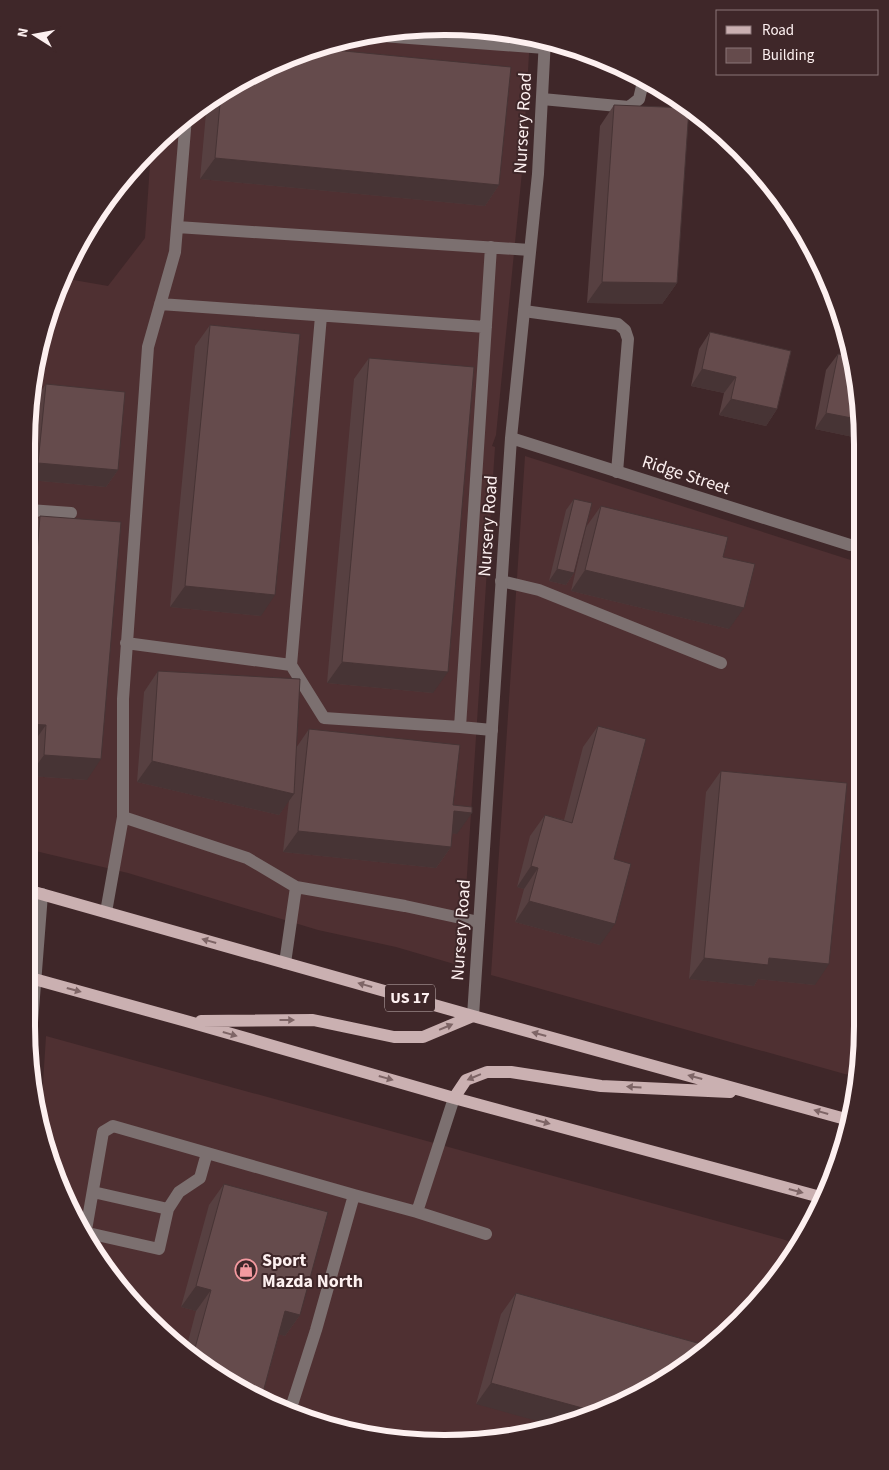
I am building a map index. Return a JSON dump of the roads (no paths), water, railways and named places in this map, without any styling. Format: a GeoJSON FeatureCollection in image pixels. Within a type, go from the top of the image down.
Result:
{"type":"FeatureCollection","features":[{"type":"Feature","properties":{"kind":"main road","name":"US 17"},"geometry":{"type":"LineString","coordinates":[[35,892],[843,1119]]}},
{"type":"Feature","properties":{"kind":"main road"},"geometry":{"type":"LineString","coordinates":[[35,979],[454,1098],[817,1196]]}},
{"type":"Feature","properties":{"kind":"main road"},"geometry":{"type":"LineString","coordinates":[[186,1021],[313,1020],[394,1037],[423,1037],[473,1016]]}},
{"type":"Feature","properties":{"kind":"main road"},"geometry":{"type":"LineString","coordinates":[[454,1098],[466,1080],[487,1072],[511,1072],[601,1086],[753,1093]]}},
{"type":"Feature","properties":{"kind":"street"},"geometry":{"type":"LineString","coordinates":[[415,36],[521,43]]}},
{"type":"Feature","properties":{"kind":"street","name":"Nursery Road"},"geometry":{"type":"LineString","coordinates":[[473,1016],[511,438],[538,174],[545,48]]}},
{"type":"Feature","properties":{"kind":"street"},"geometry":{"type":"LineString","coordinates":[[542,99],[629,107],[639,99],[642,86]]}},
{"type":"Feature","properties":{"kind":"street"},"geometry":{"type":"LineString","coordinates":[[106,912],[123,817],[123,699],[148,347],[175,252],[185,128]]}},
{"type":"Feature","properties":{"kind":"street"},"geometry":{"type":"LineString","coordinates":[[178,227],[530,250]]}},
{"type":"Feature","properties":{"kind":"street"},"geometry":{"type":"LineString","coordinates":[[460,726],[491,247]]}},
{"type":"Feature","properties":{"kind":"street"},"geometry":{"type":"LineString","coordinates":[[160,304],[486,327]]}},
{"type":"Feature","properties":{"kind":"street"},"geometry":{"type":"LineString","coordinates":[[524,312],[618,324],[625,330],[628,339],[617,472]]}},
{"type":"Feature","properties":{"kind":"street"},"geometry":{"type":"LineString","coordinates":[[321,316],[291,666],[324,718],[460,726],[492,730]]}},
{"type":"Feature","properties":{"kind":"street","name":"Ridge Street"},"geometry":{"type":"LineString","coordinates":[[511,438],[850,545]]}},
{"type":"Feature","properties":{"kind":"street"},"geometry":{"type":"LineString","coordinates":[[35,510],[71,513]]}},
{"type":"Feature","properties":{"kind":"street"},"geometry":{"type":"LineString","coordinates":[[502,582],[538,590],[721,663]]}},
{"type":"Feature","properties":{"kind":"street"},"geometry":{"type":"LineString","coordinates":[[126,643],[291,666]]}},
{"type":"Feature","properties":{"kind":"street"},"geometry":{"type":"LineString","coordinates":[[123,817],[247,858],[296,887],[479,922]]}},
{"type":"Feature","properties":{"kind":"street"},"geometry":{"type":"LineString","coordinates":[[285,962],[296,887]]}},
{"type":"Feature","properties":{"kind":"street"},"geometry":{"type":"LineString","coordinates":[[35,947],[42,894]]}},
{"type":"Feature","properties":{"kind":"street"},"geometry":{"type":"LineString","coordinates":[[417,1212],[454,1098]]}},
{"type":"Feature","properties":{"kind":"street"},"geometry":{"type":"LineString","coordinates":[[88,1226],[103,1132],[113,1126],[417,1212],[486,1234]]}},
{"type":"Feature","properties":{"kind":"street"},"geometry":{"type":"LineString","coordinates":[[92,1233],[159,1249],[168,1209],[180,1192],[200,1178],[207,1153]]}},
{"type":"Feature","properties":{"kind":"street"},"geometry":{"type":"LineString","coordinates":[[93,1192],[168,1209]]}},
{"type":"Feature","properties":{"kind":"street"},"geometry":{"type":"LineString","coordinates":[[292,1405],[316,1330],[354,1195]]}},
{"type":"Feature","properties":{"kind":"place","name":"Sport Mazda North"},"geometry":{"type":"Point","coordinates":[246,1270]}}]}
